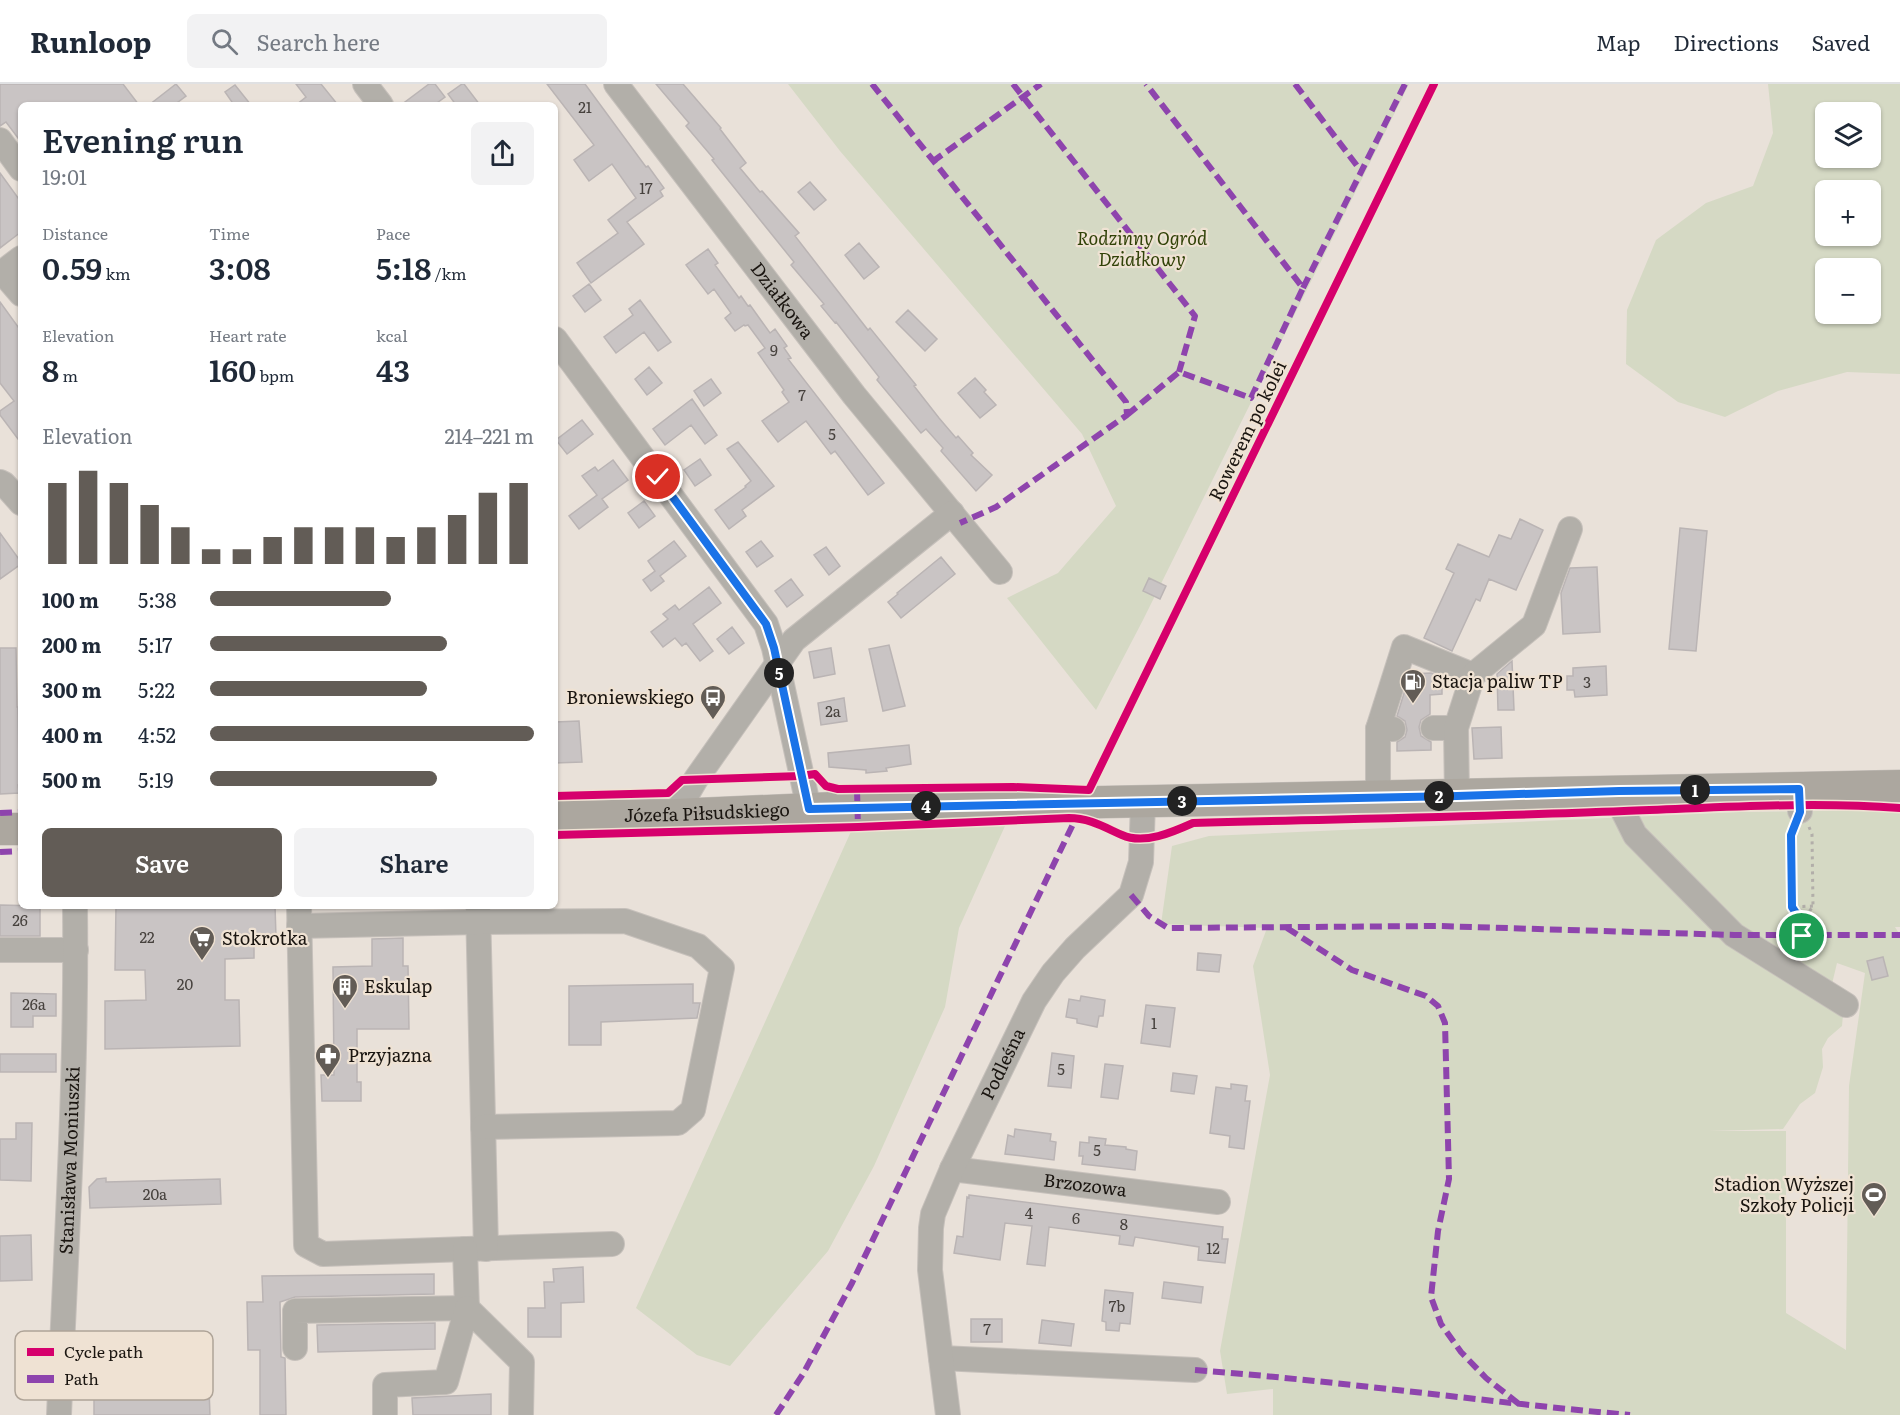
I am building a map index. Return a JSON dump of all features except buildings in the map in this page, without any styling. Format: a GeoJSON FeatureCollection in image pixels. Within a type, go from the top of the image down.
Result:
{"type":"FeatureCollection","features":[{"type":"Feature","properties":{"kind":"main road","name":"Józefa Piłsudskiego"},"geometry":{"type":"LineString","coordinates":[[558,817],[675,815],[857,807],[1378,798],[1619,791],[1800,800],[1900,786]]}},
{"type":"Feature","properties":{"kind":"main road"},"geometry":{"type":"LineString","coordinates":[[0,830],[18,829]]}},
{"type":"Feature","properties":{"kind":"street"},"geometry":{"type":"LineString","coordinates":[[365,84],[379,102]]}},
{"type":"Feature","properties":{"kind":"street","name":"Działkowa"},"geometry":{"type":"LineString","coordinates":[[616,84],[854,395],[1000,572]]}},
{"type":"Feature","properties":{"kind":"street"},"geometry":{"type":"LineString","coordinates":[[0,140],[18,165]]}},
{"type":"Feature","properties":{"kind":"street"},"geometry":{"type":"LineString","coordinates":[[8,268],[18,288]]}},
{"type":"Feature","properties":{"kind":"street"},"geometry":{"type":"LineString","coordinates":[[558,343],[760,615],[771,638],[809,809]]}},
{"type":"Feature","properties":{"kind":"street"},"geometry":{"type":"LineString","coordinates":[[0,482],[18,500]]}},
{"type":"Feature","properties":{"kind":"street"},"geometry":{"type":"LineString","coordinates":[[675,815],[696,779],[794,640],[952,513]]}},
{"type":"Feature","properties":{"kind":"street"},"geometry":{"type":"LineString","coordinates":[[1457,796],[1444,728],[1473,675],[1534,625],[1570,529]]}},
{"type":"Feature","properties":{"kind":"street"},"geometry":{"type":"LineString","coordinates":[[1378,798],[1387,729],[1404,647],[1473,675]]}},
{"type":"Feature","properties":{"kind":"street"},"geometry":{"type":"LineString","coordinates":[[1619,791],[1623,811],[1635,835],[1734,935],[1846,1005]]}},
{"type":"Feature","properties":{"kind":"street","name":"Podleśna"},"geometry":{"type":"LineString","coordinates":[[948,1415],[930,1270],[929,1249],[933,1214],[952,1169],[1034,1001],[1053,973],[1075,948],[1131,895],[1141,861],[1143,801]]}},
{"type":"Feature","properties":{"kind":"street","name":"Stanisława Moniuszki"},"geometry":{"type":"LineString","coordinates":[[63,1331],[72,1138],[75,909]]}},
{"type":"Feature","properties":{"kind":"street"},"geometry":{"type":"LineString","coordinates":[[386,1415],[385,1385],[446,1382],[467,1308],[476,1249],[483,1127],[478,914]]}},
{"type":"Feature","properties":{"kind":"street"},"geometry":{"type":"LineString","coordinates":[[483,1127],[678,1123],[693,1110],[722,968],[698,946],[625,921],[478,914],[299,916],[301,1099],[306,1245],[323,1254],[612,1244]]}},
{"type":"Feature","properties":{"kind":"street"},"geometry":{"type":"LineString","coordinates":[[0,950],[76,950]]}},
{"type":"Feature","properties":{"kind":"street","name":"Brzozowa"},"geometry":{"type":"LineString","coordinates":[[952,1169],[1218,1202]]}},
{"type":"Feature","properties":{"kind":"street"},"geometry":{"type":"LineString","coordinates":[[295,1348],[295,1311],[467,1308],[522,1362],[520,1415]]}},
{"type":"Feature","properties":{"kind":"street"},"geometry":{"type":"LineString","coordinates":[[941,1358],[1195,1370]]}},
{"type":"Feature","properties":{"kind":"street","name":"Stanisława Moniuszki"},"geometry":{"type":"LineString","coordinates":[[59,1415],[60,1400]]}},
{"type":"Feature","properties":{"kind":"path"},"geometry":{"type":"LineString","coordinates":[[1800,800],[1812,834],[1813,906],[1802,922]]}},
{"type":"Feature","properties":{"kind":"path"},"geometry":{"type":"LineString","coordinates":[[1800,800],[1791,835],[1792,907],[1802,922],[1802,936]]}},
{"type":"Feature","properties":{"kind":"path"},"geometry":{"type":"LineString","coordinates":[[1792,907],[1813,906]]}},
{"type":"Feature","properties":{"kind":"green space","name":"Rodzinny Ogród Działkowy"},"geometry":{"type":"Polygon","coordinates":[[[788,84],[1409,84],[1096,710],[1007,598],[1058,573],[1116,506],[1082,434],[840,151],[788,84]]]}},
{"type":"Feature","properties":{"kind":"green space"},"geometry":{"type":"Polygon","coordinates":[[[1768,84],[1900,84],[1900,374],[1847,372],[1778,391],[1725,417],[1678,402],[1626,364],[1627,310],[1656,240],[1706,203],[1753,186],[1773,133],[1768,84]]]}},
{"type":"Feature","properties":{"kind":"green space"},"geometry":{"type":"Polygon","coordinates":[[[1900,810],[1900,927],[1895,927],[1900,935],[1900,1415],[1273,1415],[1273,1389],[1227,1394],[1220,1351],[1270,1075],[1253,966],[1267,928],[1161,924],[1172,846],[1209,836],[1741,812],[1900,810]],[[1837,963],[1832,984],[1844,1003],[1842,1026],[1828,1038],[1822,1049],[1823,1067],[1815,1093],[1800,1104],[1783,1129],[1709,1131],[1786,1131],[1786,1313],[1846,1350],[1849,1086],[1865,973],[1837,963]]]}},
{"type":"Feature","properties":{"kind":"green space"},"geometry":{"type":"Polygon","coordinates":[[[1005,826],[959,928],[945,1007],[874,1166],[828,1251],[730,1366],[697,1355],[636,1308],[853,827],[1005,826]]]}},
{"type":"Feature","properties":{"kind":"marked path"},"geometry":{"type":"LineString","coordinates":[[872,84],[1126,402],[1127,415],[996,507],[960,523]]}},
{"type":"Feature","properties":{"kind":"marked path"},"geometry":{"type":"LineString","coordinates":[[1013,84],[1195,316],[1179,372]]}},
{"type":"Feature","properties":{"kind":"marked path"},"geometry":{"type":"LineString","coordinates":[[932,162],[1041,84]]}},
{"type":"Feature","properties":{"kind":"marked path"},"geometry":{"type":"LineString","coordinates":[[1127,415],[1179,372],[1251,398],[1303,288],[1146,84]]}},
{"type":"Feature","properties":{"kind":"marked path"},"geometry":{"type":"LineString","coordinates":[[1295,84],[1361,171]]}},
{"type":"Feature","properties":{"kind":"marked path"},"geometry":{"type":"LineString","coordinates":[[1303,288],[1405,84]]}},
{"type":"Feature","properties":{"kind":"marked path"},"geometry":{"type":"LineString","coordinates":[[857,789],[858,827]]}},
{"type":"Feature","properties":{"kind":"marked path"},"geometry":{"type":"LineString","coordinates":[[0,813],[18,812]]}},
{"type":"Feature","properties":{"kind":"marked path"},"geometry":{"type":"LineString","coordinates":[[776,1415],[803,1374],[852,1283],[1076,818]]}},
{"type":"Feature","properties":{"kind":"marked path"},"geometry":{"type":"LineString","coordinates":[[0,852],[18,851]]}},
{"type":"Feature","properties":{"kind":"marked path"},"geometry":{"type":"LineString","coordinates":[[1131,895],[1149,916],[1168,928],[1438,926],[1734,935],[1900,935]]}},
{"type":"Feature","properties":{"kind":"marked path"},"geometry":{"type":"LineString","coordinates":[[1287,928],[1352,970],[1426,996],[1438,1006],[1445,1023],[1449,1179],[1438,1231],[1431,1297],[1441,1324],[1461,1352],[1486,1378],[1519,1404]]}},
{"type":"Feature","properties":{"kind":"marked path"},"geometry":{"type":"LineString","coordinates":[[1195,1370],[1630,1415]]}},
{"type":"Feature","properties":{"kind":"cycle path","name":"Rowerem po kolei"},"geometry":{"type":"LineString","coordinates":[[558,796],[668,793],[682,780],[815,774],[826,786],[838,789],[1013,787],[1089,790],[1434,84]]}},
{"type":"Feature","properties":{"kind":"cycle path"},"geometry":{"type":"LineString","coordinates":[[558,835],[858,827],[1076,818],[1090,821],[1131,838],[1140,839],[1158,836],[1193,823],[1762,806],[1831,805],[1900,808]]}},
{"type":"Feature","properties":{"kind":"place","name":"Stacja paliw TP"},"geometry":{"type":"Point","coordinates":[1413,705]}},
{"type":"Feature","properties":{"kind":"place","name":"Broniewskiego"},"geometry":{"type":"Point","coordinates":[713,721]}},
{"type":"Feature","properties":{"kind":"place","name":"Stokrotka"},"geometry":{"type":"Point","coordinates":[202,962]}},
{"type":"Feature","properties":{"kind":"place","name":"Eskulap"},"geometry":{"type":"Point","coordinates":[345,1010]}},
{"type":"Feature","properties":{"kind":"place","name":"Przyjazna"},"geometry":{"type":"Point","coordinates":[328,1079]}},
{"type":"Feature","properties":{"kind":"place","name":"Stadion Wyższej Szkoły Policji"},"geometry":{"type":"Point","coordinates":[1874,1218]}},
{"type":"Feature","properties":{"kind":"route"},"geometry":{"type":"LineString","coordinates":[[658,477],[766,624],[774,648],[809,809],[1799,789],[1800,812],[1791,835],[1792,907],[1802,922],[1802,936]]}}]}
